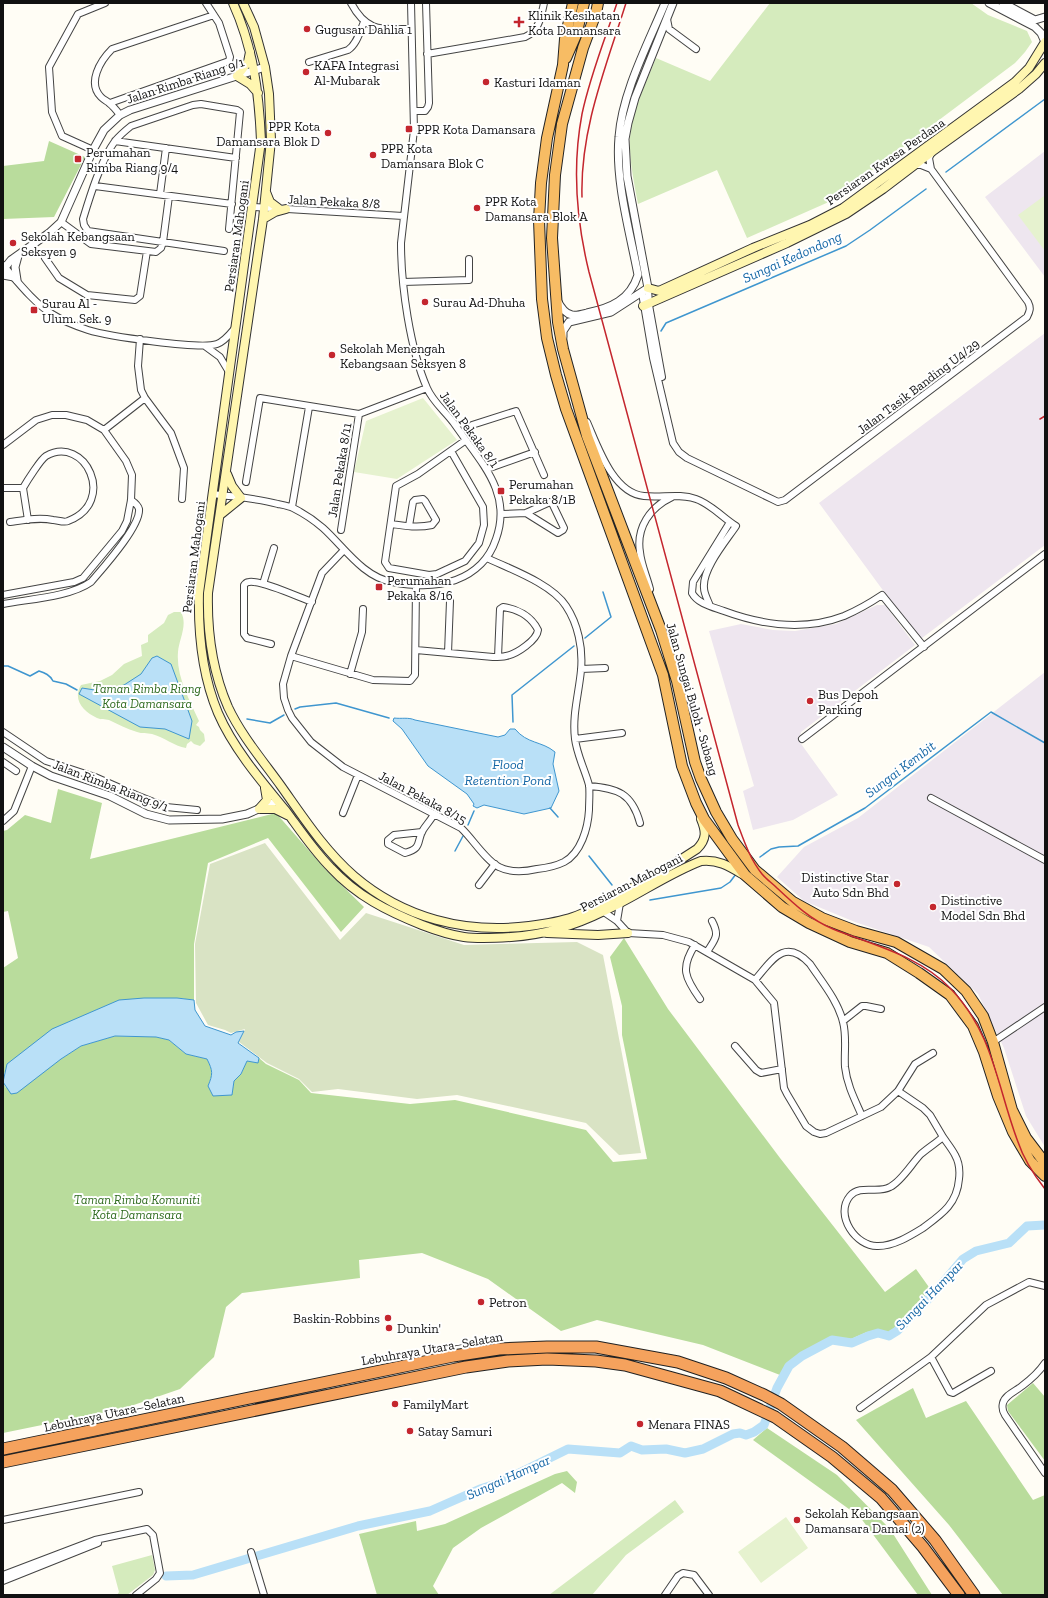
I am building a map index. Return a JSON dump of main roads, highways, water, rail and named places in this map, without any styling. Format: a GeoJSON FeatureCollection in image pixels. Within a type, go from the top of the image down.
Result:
{"type":"FeatureCollection","features":[{"type":"Feature","properties":{"kind":"highway","name":"Jalan Sungai Buloh - Subang"},"geometry":{"type":"LineString","coordinates":[[573,3],[565,39],[563,66],[547,138],[541,183],[539,255],[542,299],[547,338],[566,409],[663,675],[682,766],[696,803],[711,829],[745,875],[790,912],[809,923],[850,942],[887,954],[950,994],[973,1026],[984,1052],[998,1096],[1013,1132],[1030,1161],[1045,1176]]}},
{"type":"Feature","properties":{"kind":"highway","name":"Jalan Sungai Buloh - Subang"},"geometry":{"type":"LineString","coordinates":[[563,66],[576,35],[584,3]]}},
{"type":"Feature","properties":{"kind":"highway","name":"Jalan Sungai Buloh - Subang"},"geometry":{"type":"LineString","coordinates":[[594,3],[562,124],[555,175],[552,238],[558,322],[587,436],[661,630],[677,681],[695,762],[701,779],[716,812],[732,839],[755,870],[793,902],[822,918],[856,931],[896,942],[943,969],[966,991],[983,1016],[993,1042],[1012,1110],[1026,1138],[1045,1163]]}},
{"type":"Feature","properties":{"kind":"highway","name":"Jalan Sungai Buloh - Subang"},"geometry":{"type":"LineString","coordinates":[[588,30],[596,13],[598,3]]}},
{"type":"Feature","properties":{"kind":"highway","name":"Lebuhraya Utara–Selatan"},"geometry":{"type":"LineString","coordinates":[[3,1449],[453,1356],[499,1349],[596,1347],[678,1362],[726,1378],[781,1404],[842,1446],[892,1490],[935,1540],[974,1595]]}},
{"type":"Feature","properties":{"kind":"highway","name":"Lebuhraya Utara–Selatan"},"geometry":{"type":"LineString","coordinates":[[3,1462],[381,1384],[508,1361],[554,1359],[596,1361],[625,1365],[720,1390],[775,1417],[832,1457],[881,1498],[922,1547],[959,1595]]}},
{"type":"Feature","properties":{"kind":"main road","name":"Persiaran Mahogani"},"geometry":{"type":"LineString","coordinates":[[233,3],[255,70],[261,140],[199,593],[198,621],[202,659],[219,714],[237,746],[277,801],[330,868],[347,883],[378,906],[435,930],[464,937],[513,937],[539,933],[574,923],[604,912],[700,861],[708,860],[719,862],[728,865],[745,875]]}},
{"type":"Feature","properties":{"kind":"main road","name":"Persiaran Mahogani"},"geometry":{"type":"LineString","coordinates":[[243,3],[254,26],[265,67],[269,94],[271,140],[263,220],[208,593],[207,620],[212,660],[229,708],[248,740],[312,829],[339,862],[369,888],[399,906],[440,921],[464,927],[514,928],[551,923],[574,917],[592,909],[676,863],[702,844],[705,837],[705,829],[696,803]]}},
{"type":"Feature","properties":{"kind":"main road","name":"Persiaran Kwasa Perdana"},"geometry":{"type":"LineString","coordinates":[[645,290],[659,291],[753,248],[810,225],[843,208],[1015,82],[1029,68],[1045,42]]}},
{"type":"Feature","properties":{"kind":"main road"},"geometry":{"type":"LineString","coordinates":[[250,52],[248,62],[238,76],[250,84],[258,94]]}},
{"type":"Feature","properties":{"kind":"main road","name":"Persiaran Kwasa Perdana"},"geometry":{"type":"LineString","coordinates":[[646,306],[657,299],[815,230],[846,214],[883,190],[914,165],[1019,89],[1036,74],[1045,63]]}},
{"type":"Feature","properties":{"kind":"main road"},"geometry":{"type":"LineString","coordinates":[[263,220],[282,209],[270,202],[266,192]]}},
{"type":"Feature","properties":{"kind":"main road"},"geometry":{"type":"LineString","coordinates":[[220,515],[241,498],[232,486],[226,472]]}},
{"type":"Feature","properties":{"kind":"main road"},"geometry":{"type":"LineString","coordinates":[[248,740],[251,752],[277,789],[277,801],[286,802],[304,823],[312,829]]}},
{"type":"Feature","properties":{"kind":"main road"},"geometry":{"type":"LineString","coordinates":[[261,779],[268,796],[265,803],[259,809],[279,810],[292,820]]}},
{"type":"Feature","properties":{"kind":"main road"},"geometry":{"type":"LineString","coordinates":[[539,933],[598,935],[628,933]]}},
{"type":"Feature","properties":{"kind":"water"},"geometry":{"type":"Polygon","coordinates":[[[157,656],[171,664],[192,721],[189,739],[165,729],[140,727],[79,694],[82,688],[101,691],[124,685],[141,674],[152,658],[157,656]]]}},
{"type":"Feature","properties":{"kind":"water","name":"Flood Retention Pond"},"geometry":{"type":"Polygon","coordinates":[[[394,718],[410,719],[498,737],[505,735],[510,729],[515,729],[524,737],[550,748],[555,752],[553,764],[559,791],[551,808],[524,814],[484,805],[477,808],[473,806],[474,804],[467,794],[428,766],[402,729],[393,721],[394,718]]]}},
{"type":"Feature","properties":{"kind":"water"},"geometry":{"type":"Polygon","coordinates":[[[177,998],[194,1000],[195,1010],[205,1026],[231,1035],[236,1032],[244,1031],[238,1043],[259,1058],[258,1063],[247,1061],[241,1074],[234,1081],[232,1095],[213,1096],[208,1086],[212,1072],[207,1059],[186,1054],[169,1040],[156,1037],[115,1036],[81,1046],[61,1059],[17,1093],[11,1094],[3,1082],[7,1064],[52,1029],[119,1000],[177,998]]]}},
{"type":"Feature","properties":{"kind":"waterway","name":"Sungai Kedondong"},"geometry":{"type":"LineString","coordinates":[[946,172],[1045,99]]}},
{"type":"Feature","properties":{"kind":"waterway","name":"Sungai Kedondong"},"geometry":{"type":"LineString","coordinates":[[661,331],[666,323],[846,246],[926,189]]}},
{"type":"Feature","properties":{"kind":"waterway"},"geometry":{"type":"LineString","coordinates":[[585,638],[611,617],[603,592]]}},
{"type":"Feature","properties":{"kind":"waterway"},"geometry":{"type":"LineString","coordinates":[[513,722],[512,695],[574,646]]}},
{"type":"Feature","properties":{"kind":"waterway","name":"Sungai Kembit"},"geometry":{"type":"LineString","coordinates":[[3,666],[8,666],[30,676],[39,671],[47,674],[53,681],[66,684],[77,690]]}},
{"type":"Feature","properties":{"kind":"waterway","name":"Sungai Kembit"},"geometry":{"type":"LineString","coordinates":[[295,709],[300,707],[336,703],[389,718]]}},
{"type":"Feature","properties":{"kind":"waterway","name":"Sungai Kembit"},"geometry":{"type":"LineString","coordinates":[[760,857],[771,849],[798,846],[865,808],[991,712],[1045,743]]}},
{"type":"Feature","properties":{"kind":"waterway","name":"Sungai Kembit"},"geometry":{"type":"LineString","coordinates":[[247,719],[270,723],[284,715]]}},
{"type":"Feature","properties":{"kind":"waterway","name":"Sungai Kembit"},"geometry":{"type":"LineString","coordinates":[[550,808],[558,817]]}},
{"type":"Feature","properties":{"kind":"waterway"},"geometry":{"type":"LineString","coordinates":[[468,825],[474,811]]}},
{"type":"Feature","properties":{"kind":"waterway"},"geometry":{"type":"LineString","coordinates":[[455,851],[463,836]]}},
{"type":"Feature","properties":{"kind":"waterway","name":"Sungai Kembit"},"geometry":{"type":"LineString","coordinates":[[589,856],[612,885]]}},
{"type":"Feature","properties":{"kind":"waterway","name":"Sungai Kembit"},"geometry":{"type":"LineString","coordinates":[[650,900],[721,888],[730,882],[736,874]]}},
{"type":"Feature","properties":{"kind":"waterway","name":"Sungai Hampar"},"geometry":{"type":"LineString","coordinates":[[166,1576],[193,1575],[358,1526],[430,1511],[480,1489],[499,1483],[568,1449],[620,1453],[631,1446],[642,1450],[666,1449],[685,1453],[703,1449],[733,1434],[740,1433],[746,1435],[754,1432],[764,1425],[777,1388],[789,1366],[802,1356],[832,1340],[852,1343],[878,1333],[889,1336],[897,1331],[934,1293],[963,1259],[976,1251],[1009,1243],[1027,1226],[1045,1225]]}},
{"type":"Feature","properties":{"kind":"railway"},"geometry":{"type":"LineString","coordinates":[[617,3],[593,72],[582,114],[576,173],[578,213],[589,272],[738,825],[751,856],[765,878],[803,911],[817,921],[833,929],[880,946],[911,960],[939,978],[951,989],[977,1024],[986,1043],[1020,1149],[1045,1189]]}},
{"type":"Feature","properties":{"kind":"railway"},"geometry":{"type":"LineString","coordinates":[[582,197],[582,172],[590,123],[596,98],[626,3]]}},
{"type":"Feature","properties":{"kind":"railway"},"geometry":{"type":"LineString","coordinates":[[1040,419],[1045,416]]}},
{"type":"Feature","properties":{"kind":"place","name":"Klinik Kesihatan Kota Damansara"},"geometry":{"type":"Point","coordinates":[519,22]}},
{"type":"Feature","properties":{"kind":"place","name":"Gugusan Dahlia 1"},"geometry":{"type":"Point","coordinates":[307,29]}},
{"type":"Feature","properties":{"kind":"place","name":"KAFA Integrasi Al-Mubarak"},"geometry":{"type":"Point","coordinates":[306,72]}},
{"type":"Feature","properties":{"kind":"place","name":"Kasturi Idaman"},"geometry":{"type":"Point","coordinates":[486,82]}},
{"type":"Feature","properties":{"kind":"place","name":"PPR Kota Damansara"},"geometry":{"type":"Point","coordinates":[409,129]}},
{"type":"Feature","properties":{"kind":"place","name":"PPR Kota Damansara Blok D"},"geometry":{"type":"Point","coordinates":[328,133]}},
{"type":"Feature","properties":{"kind":"place","name":"PPR Kota Damansara Blok C"},"geometry":{"type":"Point","coordinates":[373,155]}},
{"type":"Feature","properties":{"kind":"place","name":"Perumahan Rimba Riang 9/4"},"geometry":{"type":"Point","coordinates":[78,159]}},
{"type":"Feature","properties":{"kind":"place","name":"PPR Kota Damansara Blok A"},"geometry":{"type":"Point","coordinates":[477,208]}},
{"type":"Feature","properties":{"kind":"place","name":"Sekolah Kebangsaan Seksyen 9"},"geometry":{"type":"Point","coordinates":[13,243]}},
{"type":"Feature","properties":{"kind":"place","name":"Surau Ad-Dhuha"},"geometry":{"type":"Point","coordinates":[425,302]}},
{"type":"Feature","properties":{"kind":"place","name":"Surau Al - Ulum. Sek. 9"},"geometry":{"type":"Point","coordinates":[34,310]}},
{"type":"Feature","properties":{"kind":"place","name":"Sekolah Menengah Kebangsaan Seksyen 8"},"geometry":{"type":"Point","coordinates":[332,355]}},
{"type":"Feature","properties":{"kind":"place","name":"Perumahan Pekaka 8/1B"},"geometry":{"type":"Point","coordinates":[501,491]}},
{"type":"Feature","properties":{"kind":"place","name":"Perumahan Pekaka 8/16"},"geometry":{"type":"Point","coordinates":[379,587]}},
{"type":"Feature","properties":{"kind":"place","name":"Bus Depoh Parking"},"geometry":{"type":"Point","coordinates":[810,701]}},
{"type":"Feature","properties":{"kind":"place","name":"Distinctive Star Auto Sdn Bhd"},"geometry":{"type":"Point","coordinates":[897,884]}},
{"type":"Feature","properties":{"kind":"place","name":"Distinctive Model Sdn Bhd"},"geometry":{"type":"Point","coordinates":[933,907]}},
{"type":"Feature","properties":{"kind":"place","name":"Petron"},"geometry":{"type":"Point","coordinates":[481,1302]}},
{"type":"Feature","properties":{"kind":"place","name":"Baskin-Robbins"},"geometry":{"type":"Point","coordinates":[388,1318]}},
{"type":"Feature","properties":{"kind":"place","name":"Dunkin'"},"geometry":{"type":"Point","coordinates":[389,1328]}},
{"type":"Feature","properties":{"kind":"place","name":"FamilyMart"},"geometry":{"type":"Point","coordinates":[395,1404]}},
{"type":"Feature","properties":{"kind":"place","name":"Menara FINAS"},"geometry":{"type":"Point","coordinates":[640,1424]}},
{"type":"Feature","properties":{"kind":"place","name":"Satay Samuri"},"geometry":{"type":"Point","coordinates":[410,1431]}},
{"type":"Feature","properties":{"kind":"place","name":"Sekolah Kebangsaan Damansara Damai (2)"},"geometry":{"type":"Point","coordinates":[797,1520]}},
{"type":"Feature","properties":{"kind":"park label","name":"Taman Rimba Riang Kota Damansara"},"geometry":{"type":"Point","coordinates":[147,696]}},
{"type":"Feature","properties":{"kind":"park label","name":"Taman Rimba Komuniti Kota Damansara"},"geometry":{"type":"Point","coordinates":[137,1206]}}]}
